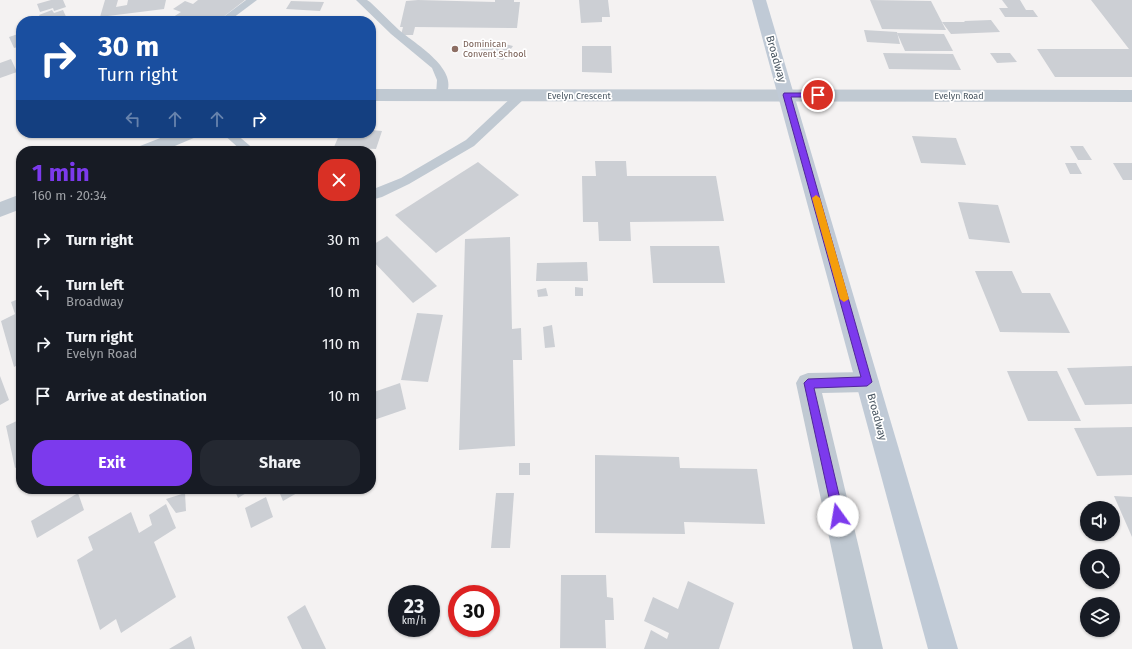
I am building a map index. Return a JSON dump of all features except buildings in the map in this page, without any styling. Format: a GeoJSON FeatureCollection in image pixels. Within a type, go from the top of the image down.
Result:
{"type":"FeatureCollection","features":[{"type":"Feature","properties":{"kind":"main road","name":"Broadway"},"geometry":{"type":"LineString","coordinates":[[759,0],[943,649]]}},
{"type":"Feature","properties":{"kind":"street","name":"Evelyn Crescent"},"geometry":{"type":"LineString","coordinates":[[376,95],[787,95]]}},
{"type":"Feature","properties":{"kind":"street","name":"Evelyn Road"},"geometry":{"type":"LineString","coordinates":[[787,95],[1132,96]]}},
{"type":"Feature","properties":{"kind":"street"},"geometry":{"type":"LineString","coordinates":[[158,146],[178,138]]}},
{"type":"Feature","properties":{"kind":"street"},"geometry":{"type":"LineString","coordinates":[[0,210],[16,203]]}},
{"type":"Feature","properties":{"kind":"street"},"geometry":{"type":"LineString","coordinates":[[867,382],[808,383],[868,649]]}},
{"type":"Feature","properties":{"kind":"lane"},"geometry":{"type":"LineString","coordinates":[[229,16],[252,0]]}},
{"type":"Feature","properties":{"kind":"lane"},"geometry":{"type":"LineString","coordinates":[[361,0],[372,8],[398,35],[439,70],[443,81],[441,96]]}},
{"type":"Feature","properties":{"kind":"lane"},"geometry":{"type":"LineString","coordinates":[[376,194],[405,182],[470,143],[520,96]]}},
{"type":"Feature","properties":{"kind":"lane"},"geometry":{"type":"LineString","coordinates":[[234,138],[244,146]]}},
{"type":"Feature","properties":{"kind":"slow traffic"},"geometry":{"type":"LineString","coordinates":[[816,198],[844,299]]}},
{"type":"Feature","properties":{"kind":"place","name":"Dominican Convent School"},"geometry":{"type":"Point","coordinates":[455,49]}},
{"type":"Feature","properties":{"kind":"route"},"geometry":{"type":"LineString","coordinates":[[818,95],[787,95],[867,382],[808,383],[838,516]]}}]}
